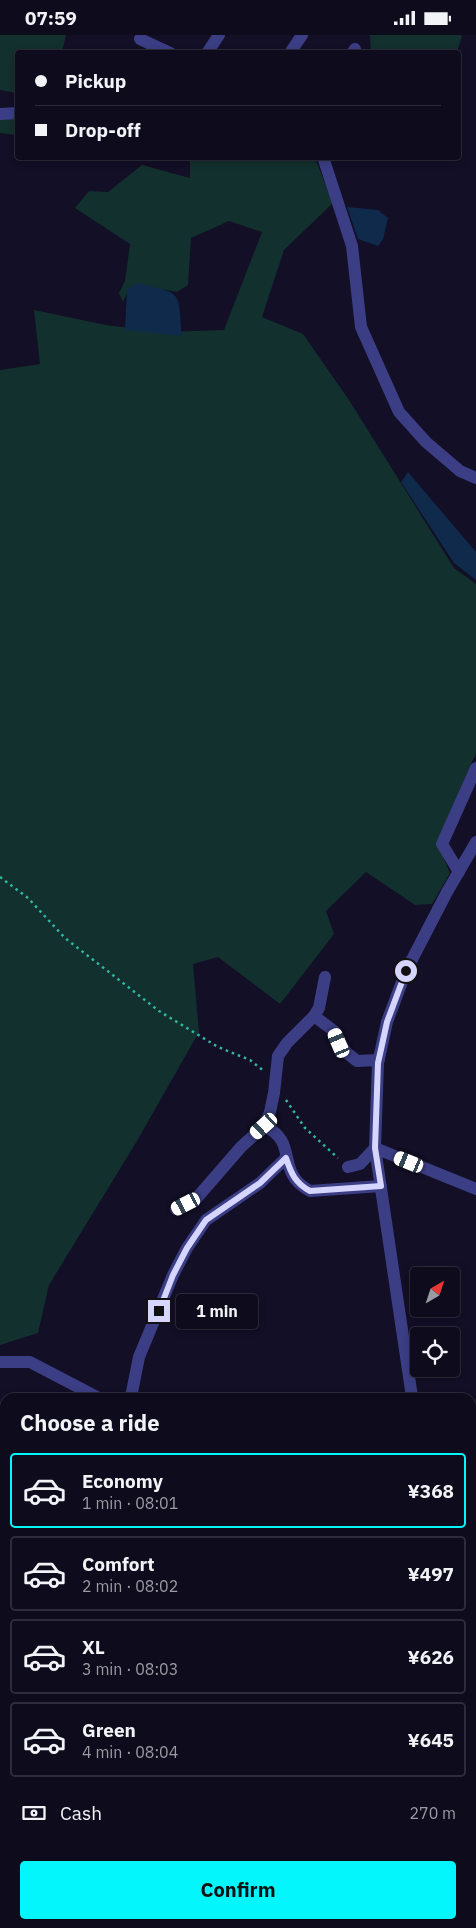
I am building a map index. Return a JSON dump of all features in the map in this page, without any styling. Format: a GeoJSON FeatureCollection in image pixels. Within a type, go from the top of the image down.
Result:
{"type":"FeatureCollection","features":[{"type":"Feature","properties":{"kind":"street"},"geometry":{"type":"LineString","coordinates":[[209,50],[218,35]]}},
{"type":"Feature","properties":{"kind":"street"},"geometry":{"type":"LineString","coordinates":[[292,50],[302,35]]}},
{"type":"Feature","properties":{"kind":"street"},"geometry":{"type":"LineString","coordinates":[[140,39],[164,50]]}},
{"type":"Feature","properties":{"kind":"street"},"geometry":{"type":"LineString","coordinates":[[0,113],[15,113]]}},
{"type":"Feature","properties":{"kind":"street"},"geometry":{"type":"LineString","coordinates":[[324,160],[352,246],[361,327],[399,412],[432,448],[460,471],[476,478]]}},
{"type":"Feature","properties":{"kind":"street"},"geometry":{"type":"LineString","coordinates":[[459,872],[442,844],[476,767]]}},
{"type":"Feature","properties":{"kind":"street"},"geometry":{"type":"LineString","coordinates":[[411,1393],[375,1148],[379,1060],[387,1022],[406,971],[476,842]]}},
{"type":"Feature","properties":{"kind":"street"},"geometry":{"type":"LineString","coordinates":[[176,1209],[195,1199],[241,1147],[264,1126],[270,1112],[274,1093],[278,1057],[287,1043],[314,1016],[319,1008],[326,977]]}},
{"type":"Feature","properties":{"kind":"street"},"geometry":{"type":"LineString","coordinates":[[314,1016],[334,1031],[339,1043],[357,1061],[379,1060]]}},
{"type":"Feature","properties":{"kind":"street"},"geometry":{"type":"LineString","coordinates":[[264,1126],[280,1136],[286,1147],[286,1158],[292,1176],[300,1185],[310,1191],[381,1186]]}},
{"type":"Feature","properties":{"kind":"street"},"geometry":{"type":"LineString","coordinates":[[348,1167],[360,1164],[375,1148]]}},
{"type":"Feature","properties":{"kind":"street"},"geometry":{"type":"LineString","coordinates":[[375,1148],[476,1189]]}},
{"type":"Feature","properties":{"kind":"street"},"geometry":{"type":"LineString","coordinates":[[132,1393],[139,1357],[173,1275],[187,1248],[206,1220],[260,1183],[286,1158]]}},
{"type":"Feature","properties":{"kind":"street"},"geometry":{"type":"LineString","coordinates":[[0,1361],[30,1362],[89,1393]]}},
{"type":"Feature","properties":{"kind":"path"},"geometry":{"type":"LineString","coordinates":[[0,877],[28,898],[65,937],[158,1011],[218,1047],[250,1059],[272,1077]]}},
{"type":"Feature","properties":{"kind":"path"},"geometry":{"type":"LineString","coordinates":[[286,1099],[305,1128],[348,1167]]}},
{"type":"Feature","properties":{"kind":"green space"},"geometry":{"type":"Polygon","coordinates":[[[0,35],[66,35],[62,50],[15,50],[15,93],[0,90],[0,35]]]}},
{"type":"Feature","properties":{"kind":"green space"},"geometry":{"type":"Polygon","coordinates":[[[370,36],[462,36],[458,50],[371,50],[370,36]]]}},
{"type":"Feature","properties":{"kind":"green space"},"geometry":{"type":"Polygon","coordinates":[[[15,117],[15,135],[0,133],[0,119],[15,117]]]}},
{"type":"Feature","properties":{"kind":"green space"},"geometry":{"type":"Polygon","coordinates":[[[190,160],[316,160],[333,203],[284,250],[262,317],[303,334],[349,400],[454,568],[476,584],[476,753],[437,843],[450,873],[432,904],[415,905],[366,872],[326,911],[334,934],[280,1004],[218,957],[193,964],[199,1032],[137,1141],[49,1285],[38,1333],[0,1345],[0,370],[40,364],[34,310],[106,325],[164,332],[224,330],[262,232],[229,221],[191,238],[188,285],[177,292],[137,285],[128,291],[123,302],[119,293],[125,281],[130,244],[75,208],[89,191],[108,192],[142,165],[190,178],[190,160]]]}},
{"type":"Feature","properties":{"kind":"water"},"geometry":{"type":"Polygon","coordinates":[[[347,207],[378,210],[388,218],[383,239],[378,246],[358,239],[347,207]]]}},
{"type":"Feature","properties":{"kind":"water"},"geometry":{"type":"Polygon","coordinates":[[[137,283],[163,289],[175,296],[180,309],[182,336],[125,330],[127,290],[137,283]]]}},
{"type":"Feature","properties":{"kind":"water"},"geometry":{"type":"Polygon","coordinates":[[[408,472],[476,552],[476,580],[454,563],[401,482],[408,472]]]}},
{"type":"Feature","properties":{"kind":"route"},"geometry":{"type":"LineString","coordinates":[[159,1311],[173,1275],[187,1248],[206,1220],[260,1183],[286,1158],[292,1176],[300,1185],[310,1191],[381,1186],[375,1148],[378,1063],[387,1022],[406,971]]}}]}
